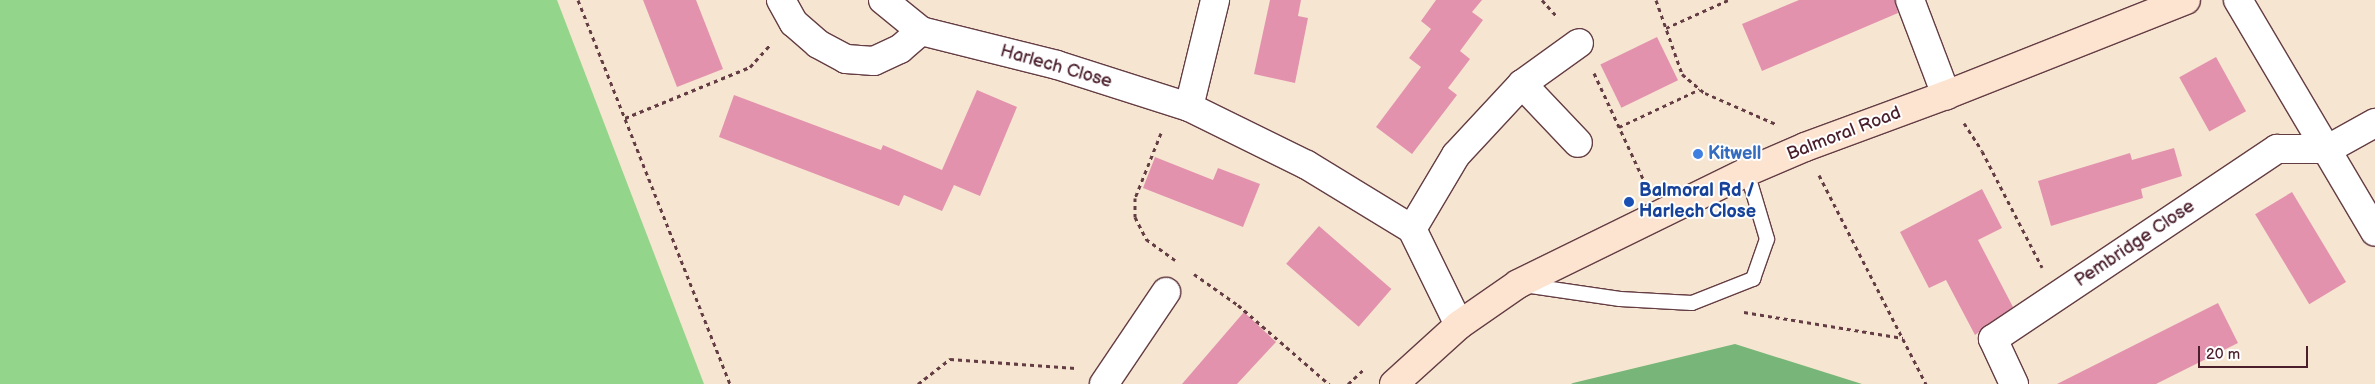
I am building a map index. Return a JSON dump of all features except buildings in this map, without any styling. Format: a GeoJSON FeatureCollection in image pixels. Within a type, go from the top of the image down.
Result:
{"type":"FeatureCollection","features":[{"type":"Feature","properties":{"kind":"street","name":"Harlech Close"},"geometry":{"type":"LineString","coordinates":[[883,0],[921,31],[1057,65],[1182,105],[1307,165],[1412,229]]}},
{"type":"Feature","properties":{"kind":"street"},"geometry":{"type":"LineString","coordinates":[[1182,105],[1215,0]]}},
{"type":"Feature","properties":{"kind":"street"},"geometry":{"type":"LineString","coordinates":[[1910,0],[1946,96]]}},
{"type":"Feature","properties":{"kind":"street","name":"Balmoral Road"},"geometry":{"type":"LineString","coordinates":[[1394,384],[1460,324],[1518,284],[1747,172],[1805,147],[1946,96],[2186,0]]}},
{"type":"Feature","properties":{"kind":"street"},"geometry":{"type":"LineString","coordinates":[[2238,0],[2328,149],[2375,232]]}},
{"type":"Feature","properties":{"kind":"street"},"geometry":{"type":"LineString","coordinates":[[787,11],[818,44],[846,59],[874,61],[900,49],[921,31]]}},
{"type":"Feature","properties":{"kind":"street"},"geometry":{"type":"LineString","coordinates":[[1460,324],[1412,229],[1456,155],[1522,84],[1579,43]]}},
{"type":"Feature","properties":{"kind":"street"},"geometry":{"type":"LineString","coordinates":[[1522,84],[1578,143]]}},
{"type":"Feature","properties":{"kind":"street","name":"Pembridge Close"},"geometry":{"type":"LineString","coordinates":[[2014,384],[1993,340],[2277,149],[2328,149],[2375,123]]}},
{"type":"Feature","properties":{"kind":"street"},"geometry":{"type":"LineString","coordinates":[[1107,378],[1166,292]]}},
{"type":"Feature","properties":{"kind":"lane"},"geometry":{"type":"LineString","coordinates":[[1518,284],[1620,299],[1692,303],[1753,279],[1767,238],[1747,172]]}},
{"type":"Feature","properties":{"kind":"path"},"geometry":{"type":"LineString","coordinates":[[578,0],[730,384]]}},
{"type":"Feature","properties":{"kind":"path"},"geometry":{"type":"LineString","coordinates":[[1656,0],[1682,74],[1700,89],[1771,121],[1792,133],[1805,147],[1926,384]]}},
{"type":"Feature","properties":{"kind":"path"},"geometry":{"type":"LineString","coordinates":[[1666,28],[1728,0]]}},
{"type":"Feature","properties":{"kind":"path"},"geometry":{"type":"LineString","coordinates":[[625,118],[750,68],[787,11]]}},
{"type":"Feature","properties":{"kind":"path"},"geometry":{"type":"LineString","coordinates":[[1579,43],[1648,192]]}},
{"type":"Feature","properties":{"kind":"path"},"geometry":{"type":"LineString","coordinates":[[1619,127],[1700,89]]}},
{"type":"Feature","properties":{"kind":"path"},"geometry":{"type":"LineString","coordinates":[[1946,96],[1982,151],[2056,296]]}},
{"type":"Feature","properties":{"kind":"path"},"geometry":{"type":"LineString","coordinates":[[1182,105],[1135,198],[1135,217],[1146,239],[1238,305],[1329,384]]}},
{"type":"Feature","properties":{"kind":"path"},"geometry":{"type":"LineString","coordinates":[[1166,292],[1181,265]]}},
{"type":"Feature","properties":{"kind":"path"},"geometry":{"type":"LineString","coordinates":[[1692,303],[1904,338]]}},
{"type":"Feature","properties":{"kind":"path"},"geometry":{"type":"LineString","coordinates":[[918,384],[950,359],[1107,378]]}},
{"type":"Feature","properties":{"kind":"green space"},"geometry":{"type":"Polygon","coordinates":[[[0,0],[557,0],[704,384],[0,384],[0,0]]]}},
{"type":"Feature","properties":{"kind":"green space"},"geometry":{"type":"Polygon","coordinates":[[[1735,344],[1862,384],[1571,384],[1573,383],[1735,344]]]}},
{"type":"Feature","properties":{"kind":"place","name":"Kitwell"},"geometry":{"type":"Point","coordinates":[1698,154]}},
{"type":"Feature","properties":{"kind":"place","name":"Balmoral Rd / Harlech Close"},"geometry":{"type":"Point","coordinates":[1629,202]}}]}
